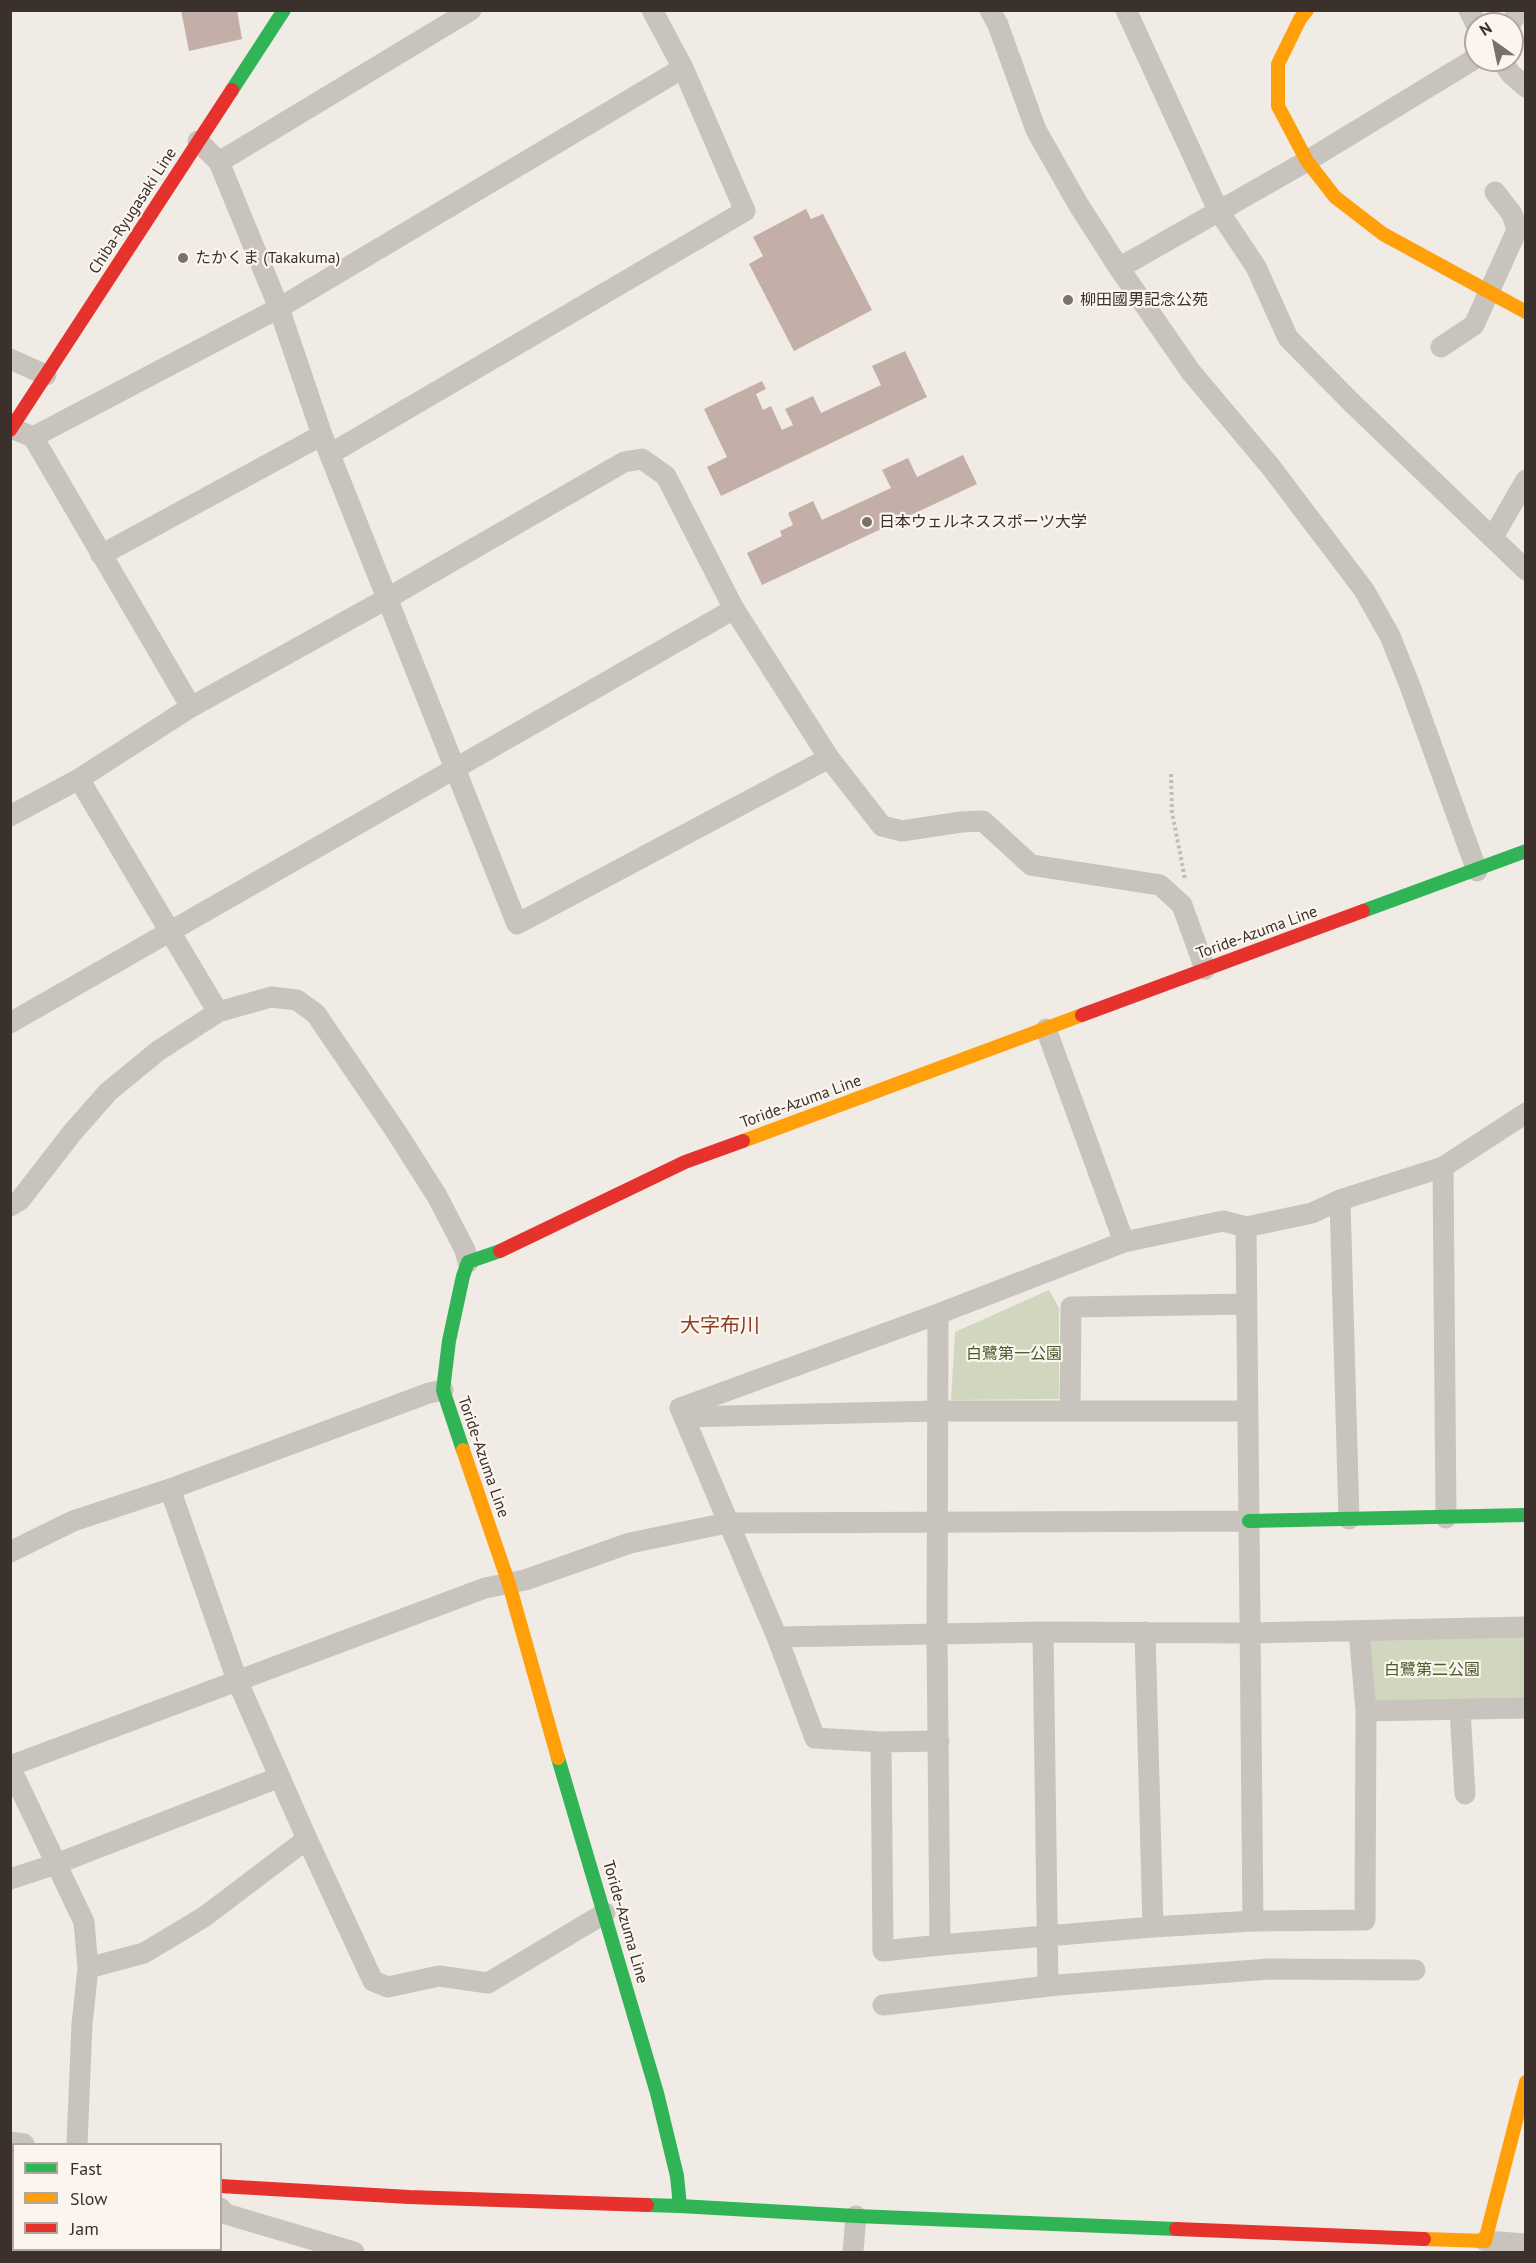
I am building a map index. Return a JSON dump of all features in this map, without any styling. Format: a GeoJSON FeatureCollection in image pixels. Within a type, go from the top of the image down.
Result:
{"type":"FeatureCollection","features":[{"type":"Feature","properties":{"kind":"main road","name":"Chiba-Ryugasaki Line"},"geometry":{"type":"LineString","coordinates":[[11,429],[284,10]]}},
{"type":"Feature","properties":{"kind":"main road"},"geometry":{"type":"LineString","coordinates":[[1307,10],[1300,19],[1278,64],[1278,106],[1307,161],[1335,198],[1383,234],[1526,312]]}},
{"type":"Feature","properties":{"kind":"main road","name":"Toride-Azuma Line"},"geometry":{"type":"LineString","coordinates":[[680,2206],[677,2176],[657,2093],[605,1913],[557,1756],[509,1584],[443,1390],[449,1341],[468,1262],[501,1251],[685,1162],[1205,969],[1478,871],[1526,851]]}},
{"type":"Feature","properties":{"kind":"main road"},"geometry":{"type":"LineString","coordinates":[[1249,1521],[1526,1515]]}},
{"type":"Feature","properties":{"kind":"main road"},"geometry":{"type":"LineString","coordinates":[[222,2186],[409,2197],[680,2206],[856,2216],[1485,2241],[1526,2082]]}},
{"type":"Feature","properties":{"kind":"street"},"geometry":{"type":"LineString","coordinates":[[219,162],[471,10]]}},
{"type":"Feature","properties":{"kind":"street"},"geometry":{"type":"LineString","coordinates":[[330,454],[745,211],[683,68],[652,10]]}},
{"type":"Feature","properties":{"kind":"street"},"geometry":{"type":"LineString","coordinates":[[990,10],[998,25],[1036,130],[1078,204],[1119,268],[1191,372],[1270,466],[1364,590],[1390,636],[1478,871]]}},
{"type":"Feature","properties":{"kind":"street"},"geometry":{"type":"LineString","coordinates":[[1126,10],[1218,210],[1256,267],[1288,338],[1351,402],[1526,570]]}},
{"type":"Feature","properties":{"kind":"street"},"geometry":{"type":"LineString","coordinates":[[1119,268],[1307,161],[1464,65]]}},
{"type":"Feature","properties":{"kind":"street"},"geometry":{"type":"LineString","coordinates":[[33,437],[279,308],[683,68]]}},
{"type":"Feature","properties":{"kind":"street"},"geometry":{"type":"LineString","coordinates":[[1510,72],[1526,87]]}},
{"type":"Feature","properties":{"kind":"street"},"geometry":{"type":"LineString","coordinates":[[198,141],[219,162],[279,308],[322,435],[517,924],[829,758]]}},
{"type":"Feature","properties":{"kind":"street"},"geometry":{"type":"LineString","coordinates":[[1441,347],[1474,325],[1517,230],[1512,214],[1495,192]]}},
{"type":"Feature","properties":{"kind":"street"},"geometry":{"type":"LineString","coordinates":[[10,359],[46,375]]}},
{"type":"Feature","properties":{"kind":"street"},"geometry":{"type":"LineString","coordinates":[[11,429],[33,437],[191,707]]}},
{"type":"Feature","properties":{"kind":"street"},"geometry":{"type":"LineString","coordinates":[[101,555],[322,435]]}},
{"type":"Feature","properties":{"kind":"street"},"geometry":{"type":"LineString","coordinates":[[10,816],[79,779],[191,707],[624,462],[642,459],[666,476],[734,609],[829,758],[882,826],[902,831],[983,821],[1031,865],[1160,885],[1182,906],[1205,969]]}},
{"type":"Feature","properties":{"kind":"street"},"geometry":{"type":"LineString","coordinates":[[1493,537],[1526,480]]}},
{"type":"Feature","properties":{"kind":"street"},"geometry":{"type":"LineString","coordinates":[[10,1023],[734,609]]}},
{"type":"Feature","properties":{"kind":"street"},"geometry":{"type":"LineString","coordinates":[[79,779],[218,1012]]}},
{"type":"Feature","properties":{"kind":"street"},"geometry":{"type":"LineString","coordinates":[[10,1206],[20,1200],[72,1133],[108,1092],[158,1051],[218,1012],[271,997],[297,1000],[316,1014],[395,1130],[437,1196],[465,1250],[468,1262]]}},
{"type":"Feature","properties":{"kind":"street"},"geometry":{"type":"LineString","coordinates":[[1046,1029],[1124,1242]]}},
{"type":"Feature","properties":{"kind":"street"},"geometry":{"type":"LineString","coordinates":[[939,1741],[881,1742],[815,1738],[777,1637],[680,1408],[938,1314],[1124,1242],[1223,1221],[1246,1227],[1312,1214],[1340,1200],[1443,1167],[1526,1113]]}},
{"type":"Feature","properties":{"kind":"street"},"geometry":{"type":"LineString","coordinates":[[1443,1167],[1446,1518]]}},
{"type":"Feature","properties":{"kind":"street"},"geometry":{"type":"LineString","coordinates":[[1340,1200],[1349,1519]]}},
{"type":"Feature","properties":{"kind":"street"},"geometry":{"type":"LineString","coordinates":[[1246,1227],[1253,1921]]}},
{"type":"Feature","properties":{"kind":"street"},"geometry":{"type":"LineString","coordinates":[[1070,1411],[1071,1307],[1247,1304]]}},
{"type":"Feature","properties":{"kind":"street"},"geometry":{"type":"LineString","coordinates":[[938,1314],[936,1635],[940,1945]]}},
{"type":"Feature","properties":{"kind":"street"},"geometry":{"type":"LineString","coordinates":[[10,1552],[74,1521],[170,1489],[418,1397],[443,1390]]}},
{"type":"Feature","properties":{"kind":"street"},"geometry":{"type":"LineString","coordinates":[[684,1417],[937,1411],[1248,1411]]}},
{"type":"Feature","properties":{"kind":"street"},"geometry":{"type":"LineString","coordinates":[[170,1489],[237,1680],[373,1981],[388,1987],[439,1976],[488,1983],[605,1913]]}},
{"type":"Feature","properties":{"kind":"street"},"geometry":{"type":"LineString","coordinates":[[77,2143],[82,2024],[88,1968],[84,1922],[10,1767],[485,1588],[525,1580],[630,1543],[727,1523],[937,1524],[1249,1521]]}},
{"type":"Feature","properties":{"kind":"street"},"geometry":{"type":"LineString","coordinates":[[777,1637],[1042,1632],[1249,1633],[1526,1628]]}},
{"type":"Feature","properties":{"kind":"street"},"geometry":{"type":"LineString","coordinates":[[881,1742],[883,1951],[1153,1927],[1253,1921],[1365,1920],[1366,1711],[1359,1631]]}},
{"type":"Feature","properties":{"kind":"street"},"geometry":{"type":"LineString","coordinates":[[1042,1632],[1048,1986]]}},
{"type":"Feature","properties":{"kind":"street"},"geometry":{"type":"LineString","coordinates":[[1145,1632],[1153,1927]]}},
{"type":"Feature","properties":{"kind":"street"},"geometry":{"type":"LineString","coordinates":[[1366,1711],[1526,1708]]}},
{"type":"Feature","properties":{"kind":"street"},"geometry":{"type":"LineString","coordinates":[[1460,1710],[1465,1794]]}},
{"type":"Feature","properties":{"kind":"street"},"geometry":{"type":"LineString","coordinates":[[10,1879],[56,1864],[280,1777]]}},
{"type":"Feature","properties":{"kind":"street"},"geometry":{"type":"LineString","coordinates":[[88,1968],[144,1953],[204,1917],[307,1839]]}},
{"type":"Feature","properties":{"kind":"street"},"geometry":{"type":"LineString","coordinates":[[883,2005],[1048,1986],[1269,1969],[1415,1970]]}},
{"type":"Feature","properties":{"kind":"street"},"geometry":{"type":"LineString","coordinates":[[222,2210],[226,2214],[354,2253]]}},
{"type":"Feature","properties":{"kind":"street"},"geometry":{"type":"LineString","coordinates":[[853,2253],[856,2216]]}},
{"type":"Feature","properties":{"kind":"street"},"geometry":{"type":"LineString","coordinates":[[1485,2241],[1526,2244]]}},
{"type":"Feature","properties":{"kind":"path"},"geometry":{"type":"LineString","coordinates":[[1171,774],[1172,812],[1187,889]]}},
{"type":"Feature","properties":{"kind":"green space","name":"白鷺第一公園"},"geometry":{"type":"Polygon","coordinates":[[[1049,1290],[1059,1308],[1059,1399],[951,1400],[955,1332],[1049,1290]]]}},
{"type":"Feature","properties":{"kind":"green space","name":"白鷺第二公園"},"geometry":{"type":"Polygon","coordinates":[[[1525,1633],[1525,1705],[1370,1705],[1365,1636],[1525,1633]]]}},
{"type":"Feature","properties":{"kind":"building"},"geometry":{"type":"Polygon","coordinates":[[[181,10],[237,10],[242,39],[189,51],[181,10]]]}},
{"type":"Feature","properties":{"kind":"building"},"geometry":{"type":"Polygon","coordinates":[[[806,209],[811,219],[823,214],[872,310],[794,351],[749,264],[763,256],[753,237],[806,209]]]}},
{"type":"Feature","properties":{"kind":"building"},"geometry":{"type":"Polygon","coordinates":[[[905,351],[927,397],[721,496],[707,467],[727,457],[704,409],[762,381],[766,389],[756,394],[763,410],[771,406],[782,430],[793,425],[785,409],[813,396],[821,413],[881,385],[872,366],[905,351]]]}},
{"type":"Feature","properties":{"kind":"building"},"geometry":{"type":"Polygon","coordinates":[[[963,455],[977,484],[762,585],[747,553],[782,536],[780,531],[793,525],[788,513],[813,501],[822,520],[891,488],[882,470],[908,458],[917,477],[963,455]]]}},
{"type":"Feature","properties":{"kind":"traffic: fast"},"geometry":{"type":"LineString","coordinates":[[232,90],[284,10]]}},
{"type":"Feature","properties":{"kind":"traffic: fast"},"geometry":{"type":"LineString","coordinates":[[1363,911],[1526,851]]}},
{"type":"Feature","properties":{"kind":"traffic: fast"},"geometry":{"type":"LineString","coordinates":[[463,1450],[443,1390],[449,1341],[468,1262],[500,1251]]}},
{"type":"Feature","properties":{"kind":"traffic: fast"},"geometry":{"type":"LineString","coordinates":[[1249,1521],[1526,1515]]}},
{"type":"Feature","properties":{"kind":"traffic: fast"},"geometry":{"type":"LineString","coordinates":[[558,1758],[657,2093],[677,2176],[680,2206],[647,2205]]}},
{"type":"Feature","properties":{"kind":"traffic: fast"},"geometry":{"type":"LineString","coordinates":[[680,2206],[856,2216],[1176,2229]]}},
{"type":"Feature","properties":{"kind":"traffic: slow"},"geometry":{"type":"LineString","coordinates":[[1307,10],[1300,19],[1278,64],[1278,106],[1307,161],[1335,197],[1383,234],[1526,312]]}},
{"type":"Feature","properties":{"kind":"traffic: slow"},"geometry":{"type":"LineString","coordinates":[[743,1141],[1082,1015]]}},
{"type":"Feature","properties":{"kind":"traffic: slow"},"geometry":{"type":"LineString","coordinates":[[463,1450],[509,1584],[558,1758]]}},
{"type":"Feature","properties":{"kind":"traffic: slow"},"geometry":{"type":"LineString","coordinates":[[1424,2239],[1485,2241],[1526,2082]]}},
{"type":"Feature","properties":{"kind":"traffic: jam"},"geometry":{"type":"LineString","coordinates":[[10,430],[232,90]]}},
{"type":"Feature","properties":{"kind":"traffic: jam"},"geometry":{"type":"LineString","coordinates":[[1082,1015],[1363,911]]}},
{"type":"Feature","properties":{"kind":"traffic: jam"},"geometry":{"type":"LineString","coordinates":[[500,1251],[685,1162],[743,1141]]}},
{"type":"Feature","properties":{"kind":"traffic: jam"},"geometry":{"type":"LineString","coordinates":[[222,2186],[409,2197],[647,2205]]}},
{"type":"Feature","properties":{"kind":"traffic: jam"},"geometry":{"type":"LineString","coordinates":[[1176,2229],[1424,2239]]}},
{"type":"Feature","properties":{"kind":"place","name":"たかくま (Takakuma)"},"geometry":{"type":"Point","coordinates":[183,258]}},
{"type":"Feature","properties":{"kind":"place","name":"柳田國男記念公苑"},"geometry":{"type":"Point","coordinates":[1068,300]}},
{"type":"Feature","properties":{"kind":"place","name":"日本ウェルネススポーツ大学"},"geometry":{"type":"Point","coordinates":[867,522]}},
{"type":"Feature","properties":{"kind":"district","name":"大字布川"},"geometry":{"type":"Point","coordinates":[720,1326]}}]}
